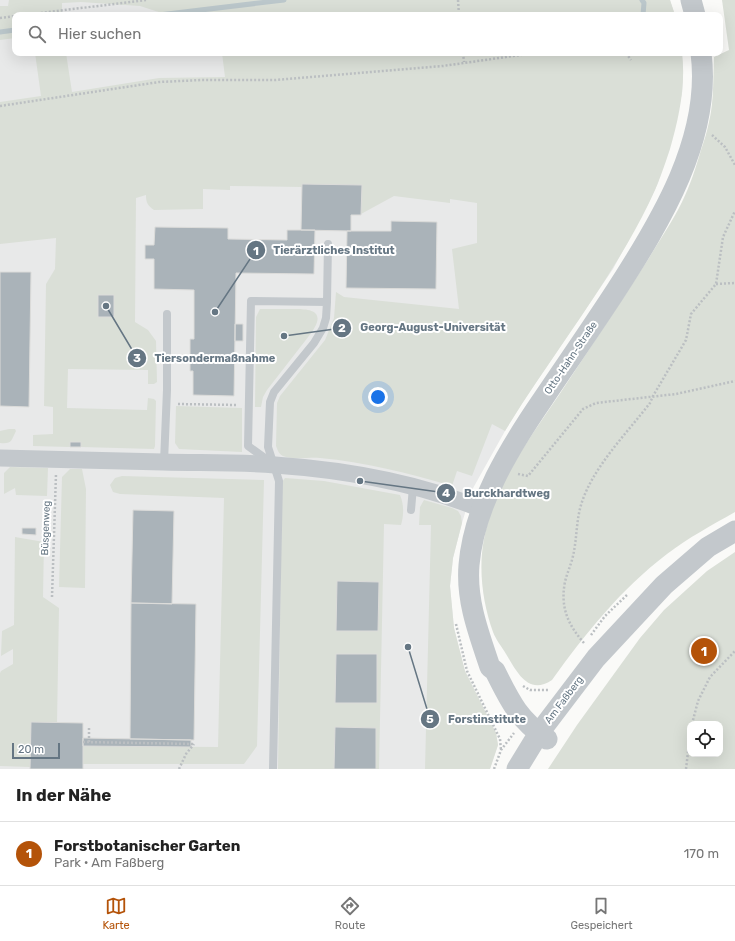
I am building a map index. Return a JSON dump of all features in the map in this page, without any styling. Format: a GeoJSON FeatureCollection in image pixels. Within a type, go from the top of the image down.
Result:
{"type":"FeatureCollection","features":[{"type":"Feature","properties":{"kind":"street"},"geometry":{"type":"LineString","coordinates":[[691,0],[694,12]]}},
{"type":"Feature","properties":{"kind":"street","name":"Otto-Hahn-Straße"},"geometry":{"type":"LineString","coordinates":[[541,740],[515,710],[494,671],[490,667],[472,611],[470,596],[469,565],[473,536],[482,509],[514,443],[605,307],[646,242],[669,201],[686,160],[698,120],[702,87],[701,56]]}},
{"type":"Feature","properties":{"kind":"street"},"geometry":{"type":"LineString","coordinates":[[0,458],[274,464],[332,470],[413,487],[482,509]]}},
{"type":"Feature","properties":{"kind":"street","name":"Am Faßberg"},"geometry":{"type":"LineString","coordinates":[[518,769],[602,664],[618,636],[664,585],[708,547],[735,531]]}},
{"type":"Feature","properties":{"kind":"street","name":"Am Faßberg"},"geometry":{"type":"LineString","coordinates":[[527,769],[541,740]]}},
{"type":"Feature","properties":{"kind":"lane"},"geometry":{"type":"LineString","coordinates":[[273,769],[279,481],[268,448],[269,408],[271,397],[274,392],[319,336],[326,318],[328,244]]}},
{"type":"Feature","properties":{"kind":"lane"},"geometry":{"type":"LineString","coordinates":[[274,464],[248,446],[251,301],[327,302]]}},
{"type":"Feature","properties":{"kind":"lane"},"geometry":{"type":"LineString","coordinates":[[164,462],[167,314]]}},
{"type":"Feature","properties":{"kind":"lane"},"geometry":{"type":"LineString","coordinates":[[411,510],[413,487]]}},
{"type":"Feature","properties":{"kind":"path"},"geometry":{"type":"LineString","coordinates":[[49,12],[146,0]]}},
{"type":"Feature","properties":{"kind":"path"},"geometry":{"type":"LineString","coordinates":[[458,0],[459,12]]}},
{"type":"Feature","properties":{"kind":"path"},"geometry":{"type":"LineString","coordinates":[[0,18],[12,16]]}},
{"type":"Feature","properties":{"kind":"path"},"geometry":{"type":"LineString","coordinates":[[463,56],[464,62]]}},
{"type":"Feature","properties":{"kind":"path"},"geometry":{"type":"LineString","coordinates":[[0,106],[159,82],[202,80],[274,80],[443,66],[511,56]]}},
{"type":"Feature","properties":{"kind":"path"},"geometry":{"type":"LineString","coordinates":[[628,56],[631,60]]}},
{"type":"Feature","properties":{"kind":"path"},"geometry":{"type":"LineString","coordinates":[[698,120],[725,147],[735,165]]}},
{"type":"Feature","properties":{"kind":"path"},"geometry":{"type":"LineString","coordinates":[[584,643],[573,630],[564,608],[565,583],[573,556],[580,506],[586,490],[593,478],[650,403],[686,340],[691,314],[716,284],[723,237],[735,211]]}},
{"type":"Feature","properties":{"kind":"path"},"geometry":{"type":"LineString","coordinates":[[716,284],[735,283]]}},
{"type":"Feature","properties":{"kind":"path"},"geometry":{"type":"LineString","coordinates":[[528,476],[583,410],[596,403],[676,394],[735,382]]}},
{"type":"Feature","properties":{"kind":"path"},"geometry":{"type":"LineString","coordinates":[[166,403],[238,405]]}},
{"type":"Feature","properties":{"kind":"path","name":"Büsgenweg"},"geometry":{"type":"LineString","coordinates":[[52,598],[56,460]]}},
{"type":"Feature","properties":{"kind":"path"},"geometry":{"type":"LineString","coordinates":[[693,721],[698,701],[710,677],[735,651]]}},
{"type":"Feature","properties":{"kind":"path"},"geometry":{"type":"LineString","coordinates":[[89,726],[89,742]]}},
{"type":"Feature","properties":{"kind":"path"},"geometry":{"type":"LineString","coordinates":[[83,742],[194,744],[186,754],[179,769]]}},
{"type":"Feature","properties":{"kind":"path"},"geometry":{"type":"LineString","coordinates":[[494,769],[501,750]]}},
{"type":"Feature","properties":{"kind":"path"},"geometry":{"type":"LineString","coordinates":[[686,769],[687,757]]}},
{"type":"Feature","properties":{"kind":"shaded area"},"geometry":{"type":"Polygon","coordinates":[[[0,0],[670,0],[674,12],[12,12],[12,56],[682,56],[683,76],[682,94],[658,183],[649,202],[613,269],[522,403],[505,431],[472,490],[462,523],[453,558],[450,586],[454,628],[465,671],[496,733],[498,745],[490,769],[0,769],[0,0]]]}},
{"type":"Feature","properties":{"kind":"shaded area"},"geometry":{"type":"Polygon","coordinates":[[[9,0],[670,0],[674,12],[159,12],[140,6],[81,2],[62,3],[62,12],[12,12],[12,38],[0,40],[0,6],[8,6],[9,0]]]}},
{"type":"Feature","properties":{"kind":"shaded area"},"geometry":{"type":"Polygon","coordinates":[[[722,0],[735,0],[735,512],[683,543],[650,568],[619,597],[591,629],[552,680],[544,684],[530,684],[524,680],[514,668],[497,641],[489,621],[482,587],[481,563],[484,539],[489,519],[504,482],[514,464],[638,275],[671,223],[685,196],[695,170],[711,114],[714,57],[723,56],[723,53],[729,50],[722,0]]]}},
{"type":"Feature","properties":{"kind":"shaded area"},"geometry":{"type":"Polygon","coordinates":[[[35,56],[66,56],[72,92],[159,78],[225,77],[222,56],[682,56],[683,65],[681,101],[670,149],[655,190],[634,233],[599,290],[505,431],[492,424],[472,476],[457,471],[452,486],[403,472],[353,462],[320,458],[286,457],[280,454],[276,446],[277,403],[280,396],[325,340],[334,318],[336,292],[344,297],[459,309],[452,249],[477,243],[477,203],[450,199],[450,203],[394,196],[361,214],[362,185],[302,184],[302,187],[230,186],[230,190],[203,189],[203,209],[154,210],[148,204],[146,195],[136,198],[135,322],[148,330],[156,341],[157,382],[154,384],[148,384],[148,370],[68,369],[67,408],[147,410],[148,398],[154,399],[156,401],[154,449],[81,447],[81,442],[71,442],[70,447],[33,446],[33,435],[53,434],[53,407],[44,406],[46,284],[55,269],[56,238],[0,244],[0,102],[41,96],[35,56]]]}},
{"type":"Feature","properties":{"kind":"shaded area"},"geometry":{"type":"Polygon","coordinates":[[[260,309],[308,310],[316,314],[318,318],[312,332],[267,390],[263,397],[261,407],[255,407],[256,317],[260,309]]]}},
{"type":"Feature","properties":{"kind":"shaded area"},"geometry":{"type":"Polygon","coordinates":[[[176,406],[242,408],[242,452],[179,449],[175,443],[176,406]]]}},
{"type":"Feature","properties":{"kind":"shaded area"},"geometry":{"type":"Polygon","coordinates":[[[15,429],[16,431],[12,439],[7,443],[0,443],[0,431],[15,429]]]}},
{"type":"Feature","properties":{"kind":"shaded area"},"geometry":{"type":"Polygon","coordinates":[[[10,467],[48,468],[47,496],[16,495],[15,488],[4,494],[4,473],[10,467]]]}},
{"type":"Feature","properties":{"kind":"shaded area"},"geometry":{"type":"Polygon","coordinates":[[[70,469],[82,469],[86,489],[85,588],[59,587],[62,477],[70,469]]]}},
{"type":"Feature","properties":{"kind":"shaded area"},"geometry":{"type":"Polygon","coordinates":[[[122,476],[264,480],[257,746],[244,764],[83,764],[83,746],[218,747],[224,498],[120,494],[113,492],[110,485],[115,478],[122,476]]]}},
{"type":"Feature","properties":{"kind":"shaded area"},"geometry":{"type":"Polygon","coordinates":[[[285,478],[324,481],[400,495],[401,498],[403,517],[401,525],[384,524],[379,769],[278,769],[282,482],[285,478]]]}},
{"type":"Feature","properties":{"kind":"shaded area"},"geometry":{"type":"Polygon","coordinates":[[[424,500],[452,508],[458,511],[461,516],[462,523],[453,558],[450,586],[454,628],[465,671],[496,733],[498,745],[490,769],[425,769],[431,525],[419,525],[420,507],[424,500]]]}},
{"type":"Feature","properties":{"kind":"shaded area"},"geometry":{"type":"Polygon","coordinates":[[[15,537],[44,542],[43,597],[59,608],[57,723],[31,722],[30,767],[0,766],[0,673],[13,664],[13,649],[1,656],[2,631],[14,625],[15,537]]]}},
{"type":"Feature","properties":{"kind":"shaded area"},"geometry":{"type":"Polygon","coordinates":[[[735,552],[735,769],[548,769],[577,725],[640,638],[664,610],[707,571],[735,552]]]}},
{"type":"Feature","properties":{"kind":"building"},"geometry":{"type":"Polygon","coordinates":[[[302,184],[362,185],[361,215],[351,215],[351,231],[301,230],[302,184]]]}},
{"type":"Feature","properties":{"kind":"building"},"geometry":{"type":"Polygon","coordinates":[[[391,221],[437,222],[436,289],[346,288],[347,231],[391,231],[391,221]]]}},
{"type":"Feature","properties":{"kind":"building"},"geometry":{"type":"Polygon","coordinates":[[[155,227],[228,228],[228,239],[287,240],[287,230],[315,230],[314,274],[236,273],[234,396],[193,395],[193,371],[190,371],[190,339],[194,339],[194,290],[154,289],[154,259],[145,259],[145,245],[154,245],[155,227]]]}},
{"type":"Feature","properties":{"kind":"building"},"geometry":{"type":"Polygon","coordinates":[[[0,272],[31,272],[29,407],[0,406],[0,272]]]}},
{"type":"Feature","properties":{"kind":"building"},"geometry":{"type":"Polygon","coordinates":[[[98,295],[114,295],[114,317],[98,317],[98,295]]]}},
{"type":"Feature","properties":{"kind":"building"},"geometry":{"type":"Polygon","coordinates":[[[235,324],[243,324],[243,341],[235,341],[235,324]]]}},
{"type":"Feature","properties":{"kind":"building"},"geometry":{"type":"Polygon","coordinates":[[[70,442],[81,442],[81,447],[70,447],[70,442]]]}},
{"type":"Feature","properties":{"kind":"building"},"geometry":{"type":"Polygon","coordinates":[[[133,510],[174,511],[172,604],[131,603],[133,510]]]}},
{"type":"Feature","properties":{"kind":"building"},"geometry":{"type":"Polygon","coordinates":[[[22,528],[36,528],[36,535],[22,534],[22,528]]]}},
{"type":"Feature","properties":{"kind":"building"},"geometry":{"type":"Polygon","coordinates":[[[337,581],[379,582],[378,631],[336,631],[337,581]]]}},
{"type":"Feature","properties":{"kind":"building"},"geometry":{"type":"Polygon","coordinates":[[[131,603],[196,604],[194,740],[130,739],[131,603]]]}},
{"type":"Feature","properties":{"kind":"building"},"geometry":{"type":"Polygon","coordinates":[[[336,654],[377,654],[377,703],[335,703],[336,654]]]}},
{"type":"Feature","properties":{"kind":"building"},"geometry":{"type":"Polygon","coordinates":[[[31,722],[83,723],[83,769],[30,769],[31,722]]]}},
{"type":"Feature","properties":{"kind":"building"},"geometry":{"type":"Polygon","coordinates":[[[335,727],[376,728],[376,769],[334,769],[335,727]]]}},
{"type":"Feature","properties":{"kind":"building"},"geometry":{"type":"Polygon","coordinates":[[[83,738],[191,740],[191,747],[83,746],[83,738]]]}},
{"type":"Feature","properties":{"kind":"waterway"},"geometry":{"type":"LineString","coordinates":[[184,12],[284,0]]}},
{"type":"Feature","properties":{"kind":"waterway"},"geometry":{"type":"LineString","coordinates":[[642,0],[644,3],[643,12]]}},
{"type":"Feature","properties":{"kind":"waterway"},"geometry":{"type":"LineString","coordinates":[[0,32],[12,30]]}},
{"type":"Feature","properties":{"kind":"place","name":"Tiersondermaßnahme"},"geometry":{"type":"Point","coordinates":[106,306]}},
{"type":"Feature","properties":{"kind":"place","name":"Tierärztliches Institut"},"geometry":{"type":"Point","coordinates":[215,312]}},
{"type":"Feature","properties":{"kind":"place","name":"Georg-August-Universität"},"geometry":{"type":"Point","coordinates":[284,336]}},
{"type":"Feature","properties":{"kind":"place","name":"Burckhardtweg"},"geometry":{"type":"Point","coordinates":[360,481]}},
{"type":"Feature","properties":{"kind":"place","name":"Forstinstitute"},"geometry":{"type":"Point","coordinates":[408,647]}},
{"type":"Feature","properties":{"kind":"place","name":"Forstbotanischer Garten"},"geometry":{"type":"Point","coordinates":[704,651]}}]}
